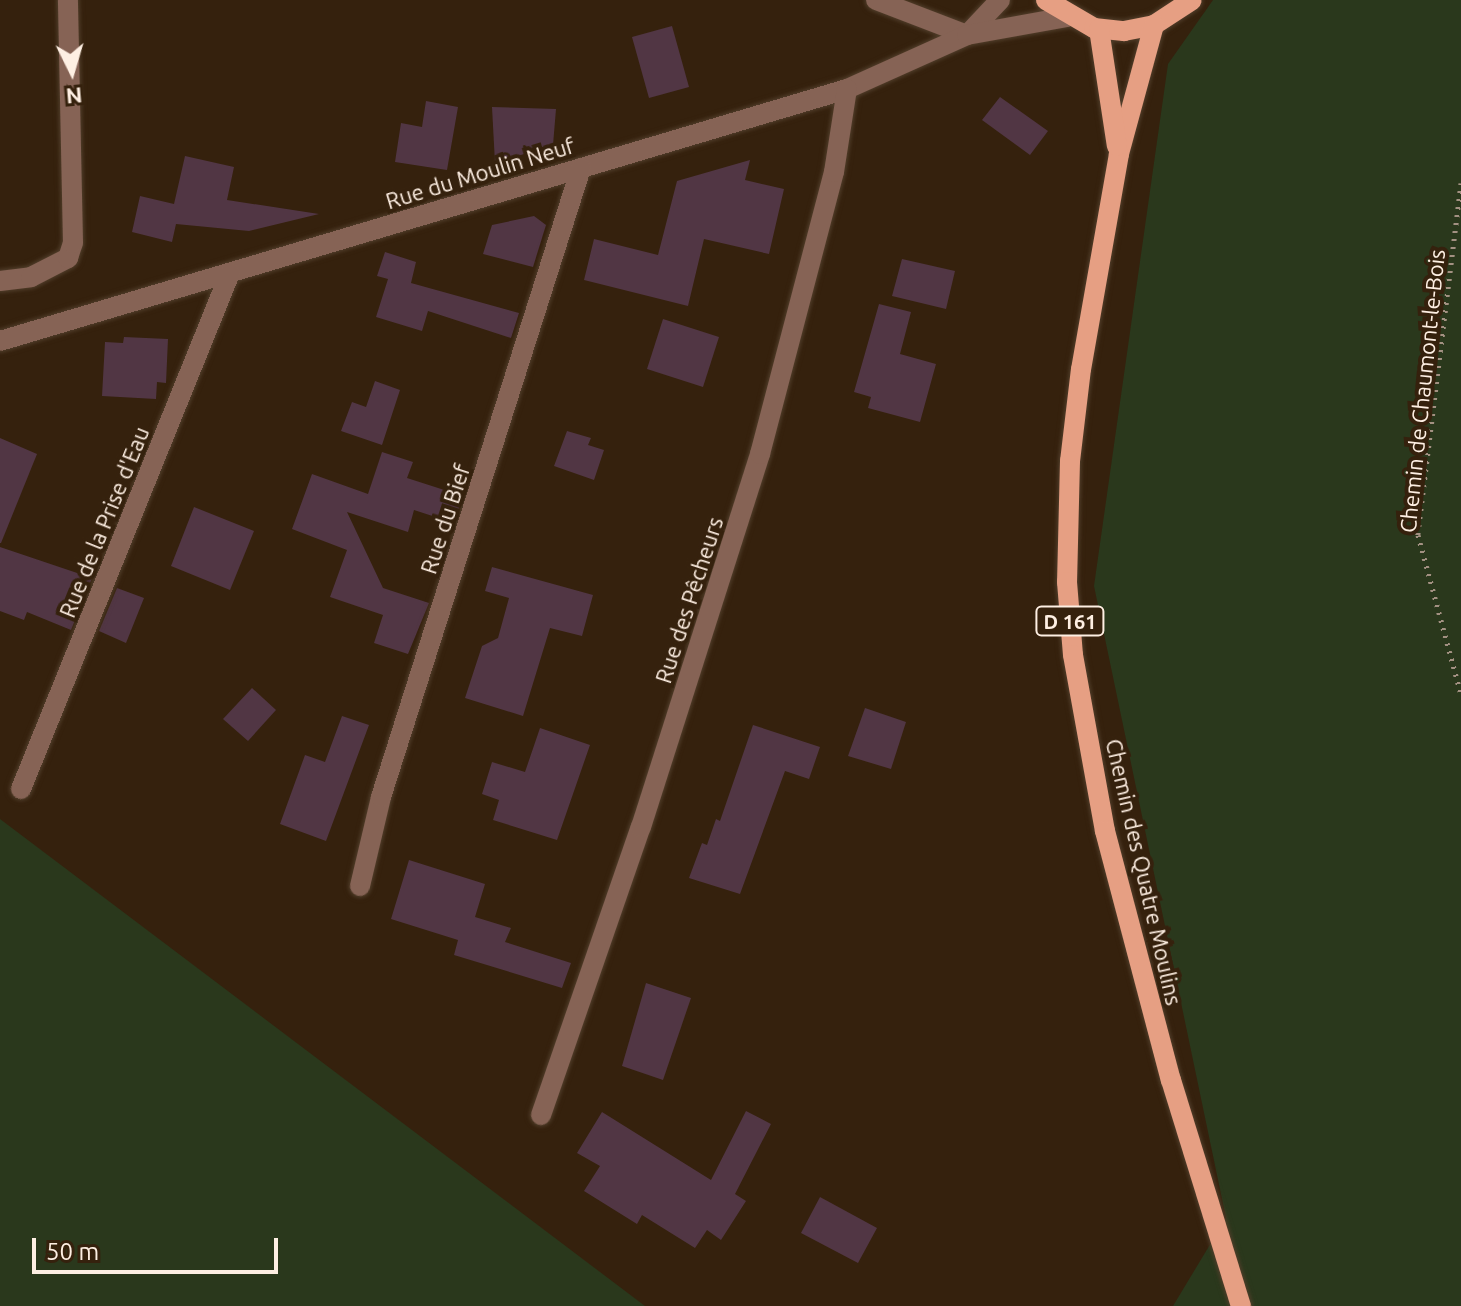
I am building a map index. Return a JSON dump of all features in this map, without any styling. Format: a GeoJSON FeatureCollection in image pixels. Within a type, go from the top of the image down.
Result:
{"type":"FeatureCollection","features":[{"type":"Feature","properties":{"kind":"main road"},"geometry":{"type":"LineString","coordinates":[[1046,0],[1067,17],[1099,29],[1154,25],[1192,0]]}},
{"type":"Feature","properties":{"kind":"main road","name":"Chemin des Quatre Moulins"},"geometry":{"type":"LineString","coordinates":[[1154,25],[1119,154],[1070,461],[1067,582],[1073,655],[1125,915],[1241,1306]]}},
{"type":"Feature","properties":{"kind":"main road","name":"Chemin des Quatre Moulins"},"geometry":{"type":"LineString","coordinates":[[1099,29],[1119,154]]}},
{"type":"Feature","properties":{"kind":"street"},"geometry":{"type":"LineString","coordinates":[[0,281],[11,284],[56,265],[68,258],[73,243],[68,0]]}},
{"type":"Feature","properties":{"kind":"street"},"geometry":{"type":"LineString","coordinates":[[876,0],[967,35]]}},
{"type":"Feature","properties":{"kind":"street","name":"Rue du Moulin Neuf"},"geometry":{"type":"LineString","coordinates":[[967,35],[1000,0]]}},
{"type":"Feature","properties":{"kind":"street","name":"Rue du Moulin Neuf"},"geometry":{"type":"LineString","coordinates":[[0,341],[847,89],[967,35],[1067,17]]}},
{"type":"Feature","properties":{"kind":"street","name":"Rue des Pêcheurs"},"geometry":{"type":"LineString","coordinates":[[541,1115],[646,812],[760,454],[834,172],[847,89]]}},
{"type":"Feature","properties":{"kind":"street","name":"Rue du Bief"},"geometry":{"type":"LineString","coordinates":[[360,886],[381,797],[581,168]]}},
{"type":"Feature","properties":{"kind":"street","name":"Rue de la Prise d'Eau"},"geometry":{"type":"LineString","coordinates":[[21,789],[230,273]]}},
{"type":"Feature","properties":{"kind":"path","name":"Chemin de Chaumont-le-Bois"},"geometry":{"type":"LineString","coordinates":[[1461,183],[1418,535],[1461,694]]}},
{"type":"Feature","properties":{"kind":"green space"},"geometry":{"type":"Polygon","coordinates":[[[1213,0],[1461,0],[1461,1306],[1173,1306],[1226,1218],[1094,586],[1168,64],[1213,0]]]}},
{"type":"Feature","properties":{"kind":"green space"},"geometry":{"type":"Polygon","coordinates":[[[0,819],[645,1306],[0,1306],[0,819]]]}},
{"type":"Feature","properties":{"kind":"building"},"geometry":{"type":"Polygon","coordinates":[[[672,26],[689,87],[649,98],[632,37],[672,26]]]}},
{"type":"Feature","properties":{"kind":"building"},"geometry":{"type":"Polygon","coordinates":[[[1000,97],[1048,131],[1030,155],[982,120],[1000,97]]]}},
{"type":"Feature","properties":{"kind":"building"},"geometry":{"type":"Polygon","coordinates":[[[426,101],[458,107],[447,170],[395,162],[401,123],[422,127],[426,101]]]}},
{"type":"Feature","properties":{"kind":"building"},"geometry":{"type":"Polygon","coordinates":[[[492,107],[556,109],[553,145],[495,163],[492,107]]]}},
{"type":"Feature","properties":{"kind":"building"},"geometry":{"type":"Polygon","coordinates":[[[185,156],[234,167],[227,200],[319,214],[249,231],[176,224],[172,242],[132,232],[140,196],[174,204],[185,156]]]}},
{"type":"Feature","properties":{"kind":"building"},"geometry":{"type":"Polygon","coordinates":[[[750,160],[745,180],[784,189],[769,254],[704,239],[688,306],[584,280],[594,239],[658,255],[677,181],[750,160]]]}},
{"type":"Feature","properties":{"kind":"building"},"geometry":{"type":"Polygon","coordinates":[[[534,216],[546,225],[533,267],[483,254],[492,225],[534,216]]]}},
{"type":"Feature","properties":{"kind":"building"},"geometry":{"type":"Polygon","coordinates":[[[385,252],[416,262],[411,283],[519,313],[511,338],[428,311],[422,331],[376,317],[388,279],[377,276],[385,252]]]}},
{"type":"Feature","properties":{"kind":"building"},"geometry":{"type":"Polygon","coordinates":[[[902,259],[955,271],[946,309],[892,296],[902,259]]]}},
{"type":"Feature","properties":{"kind":"building"},"geometry":{"type":"Polygon","coordinates":[[[879,304],[911,312],[900,354],[936,364],[920,422],[868,408],[871,397],[854,392],[879,304]]]}},
{"type":"Feature","properties":{"kind":"building"},"geometry":{"type":"Polygon","coordinates":[[[663,319],[719,337],[703,387],[647,369],[663,319]]]}},
{"type":"Feature","properties":{"kind":"building"},"geometry":{"type":"Polygon","coordinates":[[[124,337],[168,339],[166,383],[157,382],[156,399],[102,396],[105,342],[123,343],[124,337]]]}},
{"type":"Feature","properties":{"kind":"building"},"geometry":{"type":"Polygon","coordinates":[[[375,381],[400,390],[382,445],[341,431],[352,402],[366,407],[375,381]]]}},
{"type":"Feature","properties":{"kind":"building"},"geometry":{"type":"Polygon","coordinates":[[[567,431],[591,438],[588,445],[604,450],[594,480],[554,466],[567,431]]]}},
{"type":"Feature","properties":{"kind":"building"},"geometry":{"type":"Polygon","coordinates":[[[0,438],[37,454],[1,543],[0,543],[0,438]]]}},
{"type":"Feature","properties":{"kind":"building"},"geometry":{"type":"Polygon","coordinates":[[[382,452],[413,462],[407,478],[463,496],[454,523],[414,510],[408,532],[347,512],[383,588],[429,603],[408,654],[374,643],[383,615],[330,597],[347,550],[292,529],[312,474],[368,494],[382,452]]]}},
{"type":"Feature","properties":{"kind":"building"},"geometry":{"type":"Polygon","coordinates":[[[194,507],[254,531],[230,590],[171,566],[194,507]]]}},
{"type":"Feature","properties":{"kind":"building"},"geometry":{"type":"Polygon","coordinates":[[[0,547],[92,578],[71,630],[27,612],[24,620],[0,611],[0,547]]]}},
{"type":"Feature","properties":{"kind":"building"},"geometry":{"type":"Polygon","coordinates":[[[492,567],[593,595],[582,636],[550,628],[523,716],[465,698],[482,646],[498,638],[509,598],[485,591],[492,567]]]}},
{"type":"Feature","properties":{"kind":"building"},"geometry":{"type":"Polygon","coordinates":[[[117,588],[144,598],[126,643],[99,631],[117,588]]]}},
{"type":"Feature","properties":{"kind":"building"},"geometry":{"type":"Polygon","coordinates":[[[252,688],[276,710],[248,741],[223,719],[252,688]]]}},
{"type":"Feature","properties":{"kind":"building"},"geometry":{"type":"Polygon","coordinates":[[[865,708],[906,722],[891,769],[848,756],[865,708]]]}},
{"type":"Feature","properties":{"kind":"building"},"geometry":{"type":"Polygon","coordinates":[[[342,716],[369,725],[326,841],[280,824],[305,755],[325,762],[342,716]]]}},
{"type":"Feature","properties":{"kind":"building"},"geometry":{"type":"Polygon","coordinates":[[[753,725],[820,747],[809,779],[785,771],[740,894],[689,878],[702,843],[707,845],[716,819],[720,821],[753,725]]]}},
{"type":"Feature","properties":{"kind":"building"},"geometry":{"type":"Polygon","coordinates":[[[540,728],[590,745],[557,840],[493,820],[499,800],[482,794],[492,762],[525,772],[540,728]]]}},
{"type":"Feature","properties":{"kind":"building"},"geometry":{"type":"Polygon","coordinates":[[[409,860],[485,884],[475,917],[511,928],[505,942],[571,963],[562,988],[454,955],[458,940],[391,919],[409,860]]]}},
{"type":"Feature","properties":{"kind":"building"},"geometry":{"type":"Polygon","coordinates":[[[646,983],[691,998],[663,1080],[622,1066],[646,983]]]}},
{"type":"Feature","properties":{"kind":"building"},"geometry":{"type":"Polygon","coordinates":[[[746,1111],[771,1124],[735,1194],[746,1201],[721,1240],[707,1230],[695,1248],[642,1215],[637,1224],[584,1191],[600,1166],[577,1153],[602,1112],[711,1180],[746,1111]]]}},
{"type":"Feature","properties":{"kind":"building"},"geometry":{"type":"Polygon","coordinates":[[[820,1197],[877,1228],[858,1263],[801,1233],[820,1197]]]}}]}
